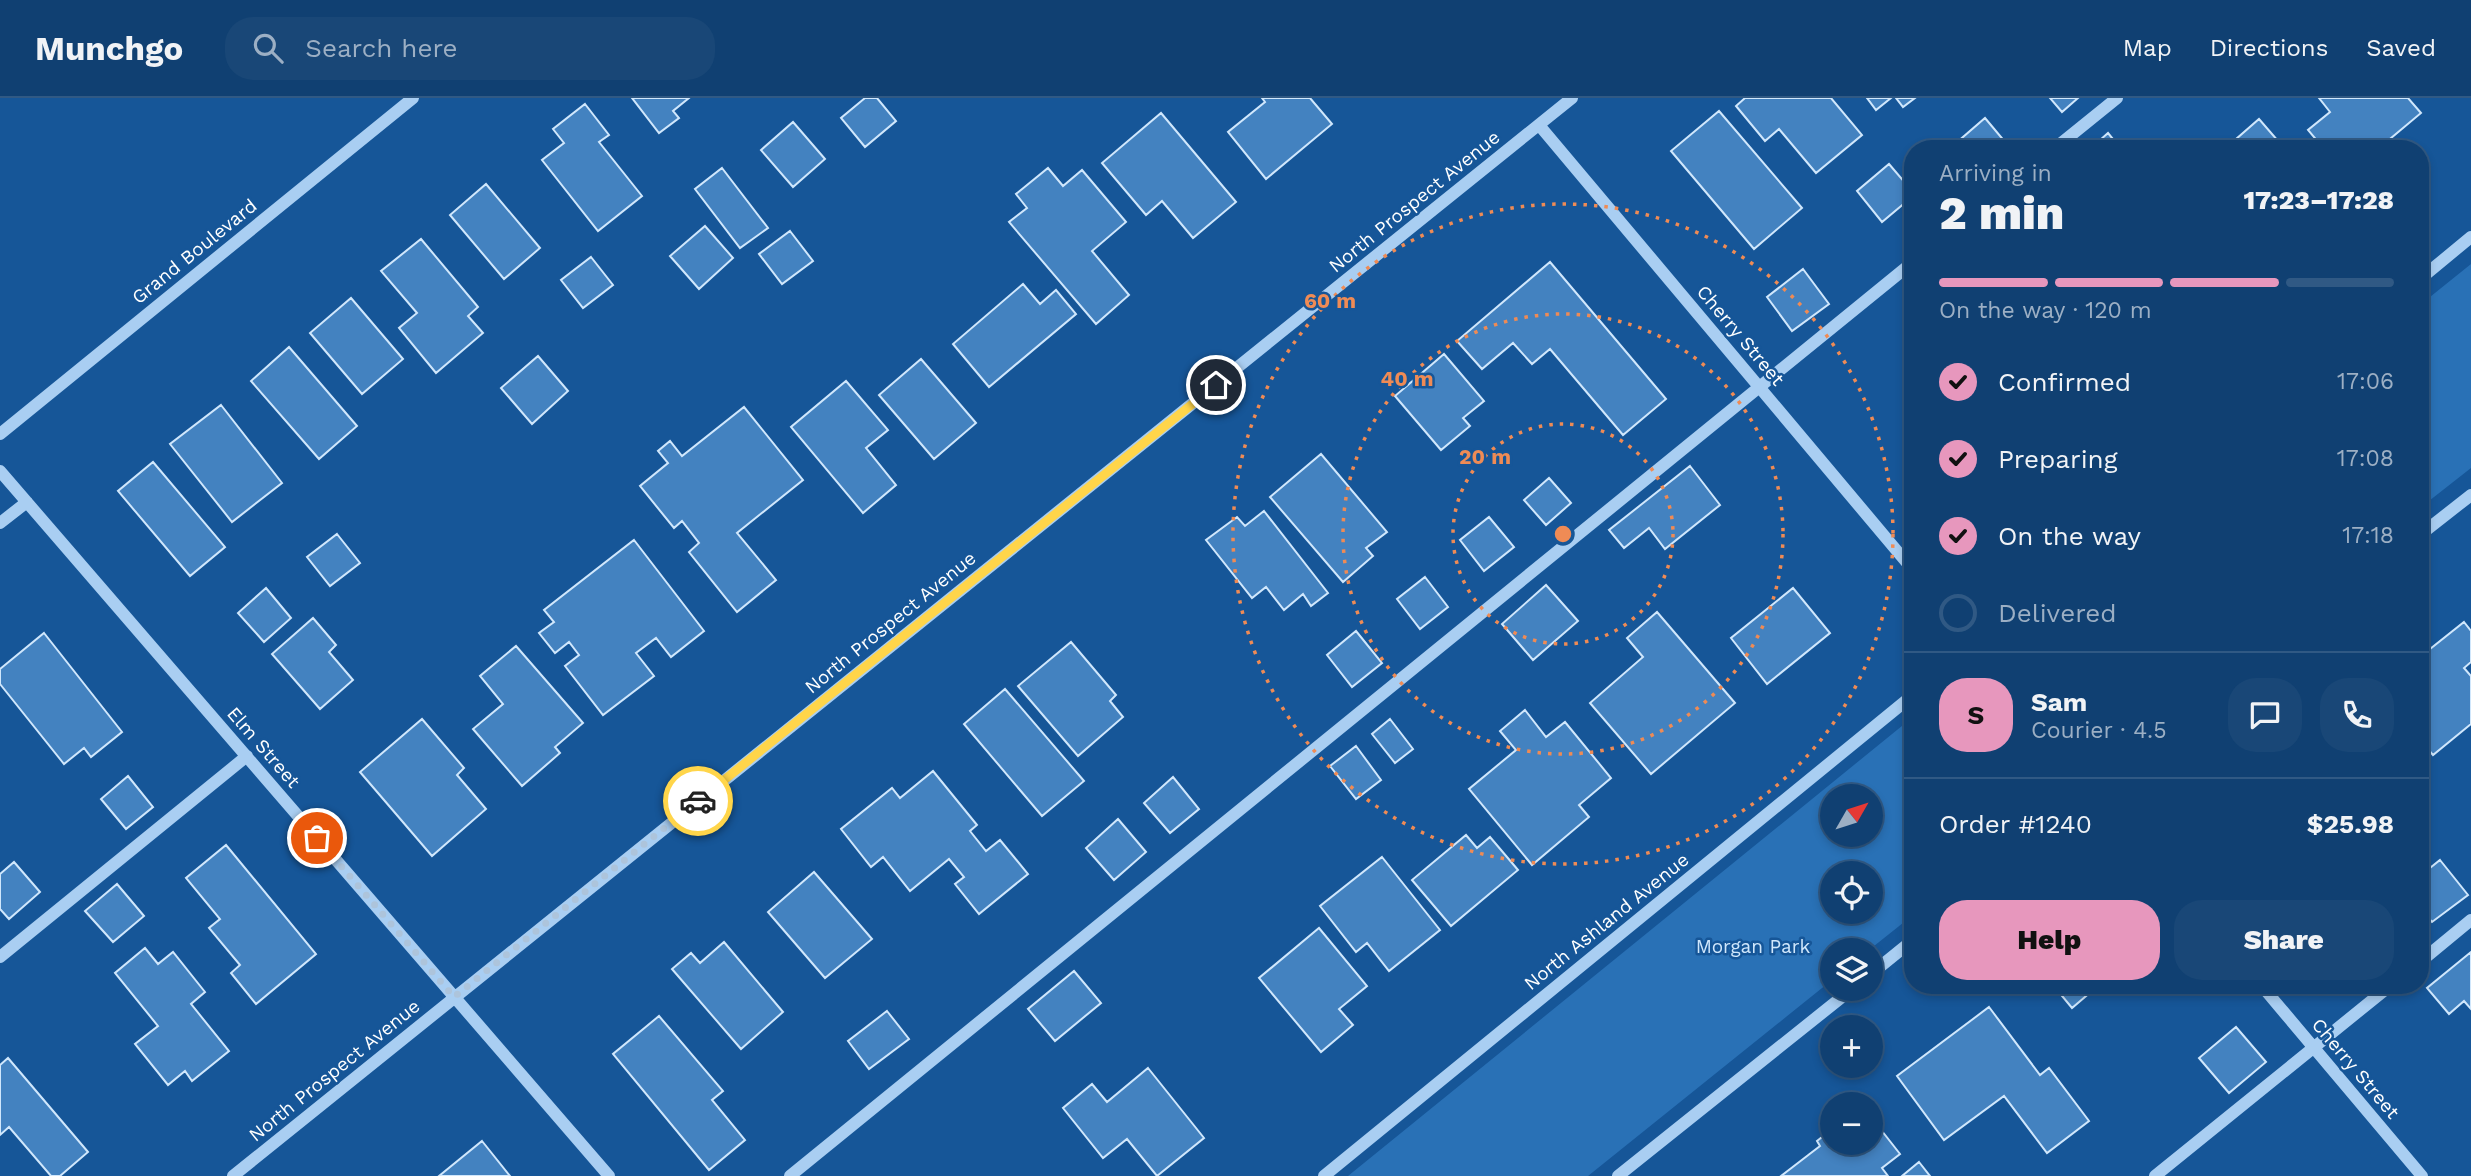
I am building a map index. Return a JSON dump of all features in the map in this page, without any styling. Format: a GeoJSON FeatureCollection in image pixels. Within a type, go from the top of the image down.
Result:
{"type":"FeatureCollection","features":[{"type":"Feature","properties":{"kind":"street","name":"Grand Boulevard"},"geometry":{"type":"LineString","coordinates":[[0,434],[413,98]]}},
{"type":"Feature","properties":{"kind":"street","name":"North Prospect Avenue"},"geometry":{"type":"LineString","coordinates":[[233,1176],[1572,98]]}},
{"type":"Feature","properties":{"kind":"street"},"geometry":{"type":"LineString","coordinates":[[2065,140],[2117,98]]}},
{"type":"Feature","properties":{"kind":"street","name":"Cherry Street"},"geometry":{"type":"LineString","coordinates":[[1539,125],[1904,559]]}},
{"type":"Feature","properties":{"kind":"street"},"geometry":{"type":"LineString","coordinates":[[2429,272],[2471,237]]}},
{"type":"Feature","properties":{"kind":"street"},"geometry":{"type":"LineString","coordinates":[[790,1176],[1904,269]]}},
{"type":"Feature","properties":{"kind":"street","name":"Elm Street"},"geometry":{"type":"LineString","coordinates":[[0,471],[609,1176]]}},
{"type":"Feature","properties":{"kind":"street"},"geometry":{"type":"LineString","coordinates":[[2429,528],[2471,495]]}},
{"type":"Feature","properties":{"kind":"street"},"geometry":{"type":"LineString","coordinates":[[0,523],[27,502]]}},
{"type":"Feature","properties":{"kind":"street","name":"North Ashland Avenue"},"geometry":{"type":"LineString","coordinates":[[1324,1176],[1904,702]]}},
{"type":"Feature","properties":{"kind":"street"},"geometry":{"type":"LineString","coordinates":[[0,957],[247,756]]}},
{"type":"Feature","properties":{"kind":"street"},"geometry":{"type":"LineString","coordinates":[[2429,955],[2471,920]]}},
{"type":"Feature","properties":{"kind":"street"},"geometry":{"type":"LineString","coordinates":[[1883,964],[1904,947]]}},
{"type":"Feature","properties":{"kind":"street","name":"Cherry Street"},"geometry":{"type":"LineString","coordinates":[[2269,994],[2422,1176]]}},
{"type":"Feature","properties":{"kind":"street"},"geometry":{"type":"LineString","coordinates":[[2155,1176],[2380,994]]}},
{"type":"Feature","properties":{"kind":"street"},"geometry":{"type":"LineString","coordinates":[[1618,1176],[1837,1001]]}},
{"type":"Feature","properties":{"kind":"green space"},"geometry":{"type":"Polygon","coordinates":[[[2471,264],[2471,468],[2429,501],[2429,298],[2471,264]]]}},
{"type":"Feature","properties":{"kind":"green space","name":"Morgan Park"},"geometry":{"type":"Polygon","coordinates":[[[1904,724],[1904,922],[1883,939],[1820,938],[1820,990],[1588,1176],[1348,1176],[1820,793],[1820,847],[1883,847],[1883,784],[1831,784],[1904,724]]]}},
{"type":"Feature","properties":{"kind":"building"},"geometry":{"type":"Polygon","coordinates":[[[632,98],[689,98],[673,111],[679,118],[659,133],[632,98]]]}},
{"type":"Feature","properties":{"kind":"building"},"geometry":{"type":"Polygon","coordinates":[[[865,98],[877,98],[896,121],[865,147],[841,118],[865,98]]]}},
{"type":"Feature","properties":{"kind":"building"},"geometry":{"type":"Polygon","coordinates":[[[1262,98],[1310,98],[1332,124],[1266,179],[1228,132],[1265,102],[1262,98]]]}},
{"type":"Feature","properties":{"kind":"building"},"geometry":{"type":"Polygon","coordinates":[[[1745,98],[1831,98],[1862,135],[1816,173],[1779,129],[1765,141],[1736,106],[1745,98]]]}},
{"type":"Feature","properties":{"kind":"building"},"geometry":{"type":"Polygon","coordinates":[[[1867,98],[1891,98],[1876,110],[1867,98]]]}},
{"type":"Feature","properties":{"kind":"building"},"geometry":{"type":"Polygon","coordinates":[[[1896,98],[1915,98],[1903,107],[1896,98]]]}},
{"type":"Feature","properties":{"kind":"building"},"geometry":{"type":"Polygon","coordinates":[[[2050,98],[2078,98],[2062,112],[2050,98]]]}},
{"type":"Feature","properties":{"kind":"building"},"geometry":{"type":"Polygon","coordinates":[[[2319,98],[2408,98],[2421,113],[2389,140],[2316,140],[2308,130],[2330,112],[2319,98]]]}},
{"type":"Feature","properties":{"kind":"building"},"geometry":{"type":"Polygon","coordinates":[[[585,104],[609,135],[599,142],[642,196],[598,231],[542,160],[564,143],[553,129],[585,104]]]}},
{"type":"Feature","properties":{"kind":"building"},"geometry":{"type":"Polygon","coordinates":[[[1719,111],[1802,208],[1754,249],[1671,151],[1719,111]]]}},
{"type":"Feature","properties":{"kind":"building"},"geometry":{"type":"Polygon","coordinates":[[[1161,113],[1236,202],[1193,238],[1162,201],[1146,215],[1102,163],[1161,113]]]}},
{"type":"Feature","properties":{"kind":"building"},"geometry":{"type":"Polygon","coordinates":[[[1985,118],[2003,140],[1960,140],[1985,118]]]}},
{"type":"Feature","properties":{"kind":"building"},"geometry":{"type":"Polygon","coordinates":[[[2259,119],[2277,140],[2235,140],[2259,119]]]}},
{"type":"Feature","properties":{"kind":"building"},"geometry":{"type":"Polygon","coordinates":[[[793,122],[825,159],[793,187],[761,150],[793,122]]]}},
{"type":"Feature","properties":{"kind":"building"},"geometry":{"type":"Polygon","coordinates":[[[2108,133],[2114,140],[2100,140],[2108,133]]]}},
{"type":"Feature","properties":{"kind":"building"},"geometry":{"type":"Polygon","coordinates":[[[1889,164],[1904,182],[1904,204],[1882,222],[1857,191],[1889,164]]]}},
{"type":"Feature","properties":{"kind":"building"},"geometry":{"type":"Polygon","coordinates":[[[722,168],[768,228],[740,248],[695,189],[722,168]]]}},
{"type":"Feature","properties":{"kind":"building"},"geometry":{"type":"Polygon","coordinates":[[[1048,168],[1063,186],[1082,170],[1126,222],[1092,251],[1129,295],[1096,324],[1009,222],[1027,208],[1016,194],[1048,168]]]}},
{"type":"Feature","properties":{"kind":"building"},"geometry":{"type":"Polygon","coordinates":[[[486,184],[540,248],[504,279],[450,215],[486,184]]]}},
{"type":"Feature","properties":{"kind":"building"},"geometry":{"type":"Polygon","coordinates":[[[705,226],[733,258],[699,289],[670,256],[705,226]]]}},
{"type":"Feature","properties":{"kind":"building"},"geometry":{"type":"Polygon","coordinates":[[[790,231],[813,261],[782,284],[759,254],[790,231]]]}},
{"type":"Feature","properties":{"kind":"building"},"geometry":{"type":"Polygon","coordinates":[[[421,239],[478,307],[468,316],[483,333],[436,373],[399,328],[417,313],[381,271],[421,239]]]}},
{"type":"Feature","properties":{"kind":"building"},"geometry":{"type":"Polygon","coordinates":[[[591,257],[613,285],[583,308],[561,280],[591,257]]]}},
{"type":"Feature","properties":{"kind":"building"},"geometry":{"type":"Polygon","coordinates":[[[1550,262],[1666,399],[1623,435],[1550,349],[1532,364],[1513,343],[1482,369],[1457,341],[1550,262]]]}},
{"type":"Feature","properties":{"kind":"building"},"geometry":{"type":"Polygon","coordinates":[[[1803,269],[1829,304],[1792,331],[1767,297],[1803,269]]]}},
{"type":"Feature","properties":{"kind":"building"},"geometry":{"type":"Polygon","coordinates":[[[1023,284],[1040,304],[1056,290],[1076,314],[989,387],[953,344],[1023,284]]]}},
{"type":"Feature","properties":{"kind":"building"},"geometry":{"type":"Polygon","coordinates":[[[351,298],[403,359],[362,394],[310,333],[351,298]]]}},
{"type":"Feature","properties":{"kind":"building"},"geometry":{"type":"Polygon","coordinates":[[[289,347],[357,426],[319,459],[251,381],[289,347]]]}},
{"type":"Feature","properties":{"kind":"building"},"geometry":{"type":"Polygon","coordinates":[[[1444,354],[1484,401],[1463,418],[1470,426],[1441,450],[1395,396],[1444,354]]]}},
{"type":"Feature","properties":{"kind":"building"},"geometry":{"type":"Polygon","coordinates":[[[538,356],[568,391],[532,424],[501,388],[538,356]]]}},
{"type":"Feature","properties":{"kind":"building"},"geometry":{"type":"Polygon","coordinates":[[[921,359],[976,423],[934,459],[879,395],[921,359]]]}},
{"type":"Feature","properties":{"kind":"building"},"geometry":{"type":"Polygon","coordinates":[[[846,381],[888,430],[866,448],[896,485],[863,513],[791,427],[846,381]]]}},
{"type":"Feature","properties":{"kind":"building"},"geometry":{"type":"Polygon","coordinates":[[[221,405],[282,483],[232,522],[170,444],[221,405]]]}},
{"type":"Feature","properties":{"kind":"building"},"geometry":{"type":"Polygon","coordinates":[[[744,407],[803,480],[737,533],[776,580],[737,612],[689,552],[699,543],[682,521],[674,528],[640,486],[668,463],[658,451],[670,441],[682,456],[744,407]]]}},
{"type":"Feature","properties":{"kind":"building"},"geometry":{"type":"Polygon","coordinates":[[[1321,454],[1387,532],[1366,548],[1373,556],[1343,582],[1270,497],[1321,454]]]}},
{"type":"Feature","properties":{"kind":"building"},"geometry":{"type":"Polygon","coordinates":[[[153,462],[225,547],[190,576],[118,491],[153,462]]]}},
{"type":"Feature","properties":{"kind":"building"},"geometry":{"type":"Polygon","coordinates":[[[1690,466],[1720,505],[1665,549],[1649,528],[1624,548],[1609,530],[1690,466]]]}},
{"type":"Feature","properties":{"kind":"building"},"geometry":{"type":"Polygon","coordinates":[[[1549,478],[1571,503],[1546,525],[1524,500],[1549,478]]]}},
{"type":"Feature","properties":{"kind":"building"},"geometry":{"type":"Polygon","coordinates":[[[1264,511],[1328,593],[1311,606],[1303,594],[1284,610],[1266,587],[1252,598],[1206,540],[1237,517],[1245,526],[1264,511]]]}},
{"type":"Feature","properties":{"kind":"building"},"geometry":{"type":"Polygon","coordinates":[[[1489,517],[1514,547],[1484,571],[1460,540],[1489,517]]]}},
{"type":"Feature","properties":{"kind":"building"},"geometry":{"type":"Polygon","coordinates":[[[337,534],[360,563],[330,586],[307,557],[337,534]]]}},
{"type":"Feature","properties":{"kind":"building"},"geometry":{"type":"Polygon","coordinates":[[[634,540],[704,631],[671,657],[656,638],[636,653],[654,676],[603,715],[565,666],[579,655],[569,642],[555,653],[539,633],[554,622],[544,610],[634,540]]]}},
{"type":"Feature","properties":{"kind":"building"},"geometry":{"type":"Polygon","coordinates":[[[1425,577],[1448,607],[1420,629],[1397,599],[1425,577]]]}},
{"type":"Feature","properties":{"kind":"building"},"geometry":{"type":"Polygon","coordinates":[[[1546,585],[1578,621],[1533,660],[1502,624],[1546,585]]]}},
{"type":"Feature","properties":{"kind":"building"},"geometry":{"type":"Polygon","coordinates":[[[266,588],[291,618],[264,642],[238,613],[266,588]]]}},
{"type":"Feature","properties":{"kind":"building"},"geometry":{"type":"Polygon","coordinates":[[[1793,588],[1830,633],[1767,684],[1731,638],[1793,588]]]}},
{"type":"Feature","properties":{"kind":"building"},"geometry":{"type":"Polygon","coordinates":[[[1657,612],[1735,703],[1651,774],[1590,703],[1643,657],[1627,638],[1657,612]]]}},
{"type":"Feature","properties":{"kind":"building"},"geometry":{"type":"Polygon","coordinates":[[[313,618],[336,645],[329,652],[353,680],[320,709],[272,654],[313,618]]]}},
{"type":"Feature","properties":{"kind":"building"},"geometry":{"type":"Polygon","coordinates":[[[2464,622],[2471,631],[2471,662],[2464,668],[2471,676],[2471,724],[2433,755],[2429,750],[2429,650],[2464,622]]]}},
{"type":"Feature","properties":{"kind":"building"},"geometry":{"type":"Polygon","coordinates":[[[1356,631],[1382,663],[1352,687],[1327,655],[1356,631]]]}},
{"type":"Feature","properties":{"kind":"building"},"geometry":{"type":"Polygon","coordinates":[[[44,633],[122,732],[91,757],[84,748],[64,764],[0,684],[0,669],[44,633]]]}},
{"type":"Feature","properties":{"kind":"building"},"geometry":{"type":"Polygon","coordinates":[[[1071,642],[1116,695],[1110,701],[1123,717],[1078,756],[1018,686],[1071,642]]]}},
{"type":"Feature","properties":{"kind":"building"},"geometry":{"type":"Polygon","coordinates":[[[516,646],[583,723],[555,747],[560,753],[522,786],[473,729],[503,704],[480,676],[516,646]]]}},
{"type":"Feature","properties":{"kind":"building"},"geometry":{"type":"Polygon","coordinates":[[[1005,689],[1084,781],[1042,816],[964,724],[1005,689]]]}},
{"type":"Feature","properties":{"kind":"building"},"geometry":{"type":"Polygon","coordinates":[[[1525,710],[1546,737],[1565,722],[1611,778],[1579,805],[1589,817],[1532,865],[1469,789],[1516,750],[1500,731],[1525,710]]]}},
{"type":"Feature","properties":{"kind":"building"},"geometry":{"type":"Polygon","coordinates":[[[422,719],[464,768],[457,775],[486,809],[432,856],[360,772],[422,719]]]}},
{"type":"Feature","properties":{"kind":"building"},"geometry":{"type":"Polygon","coordinates":[[[1390,719],[1413,749],[1395,763],[1372,734],[1390,719]]]}},
{"type":"Feature","properties":{"kind":"building"},"geometry":{"type":"Polygon","coordinates":[[[1356,746],[1381,780],[1356,799],[1330,766],[1356,746]]]}},
{"type":"Feature","properties":{"kind":"building"},"geometry":{"type":"Polygon","coordinates":[[[933,771],[977,825],[970,831],[986,851],[1000,840],[1028,874],[979,914],[955,884],[964,877],[949,859],[910,891],[883,857],[871,867],[841,829],[892,788],[900,798],[933,771]]]}},
{"type":"Feature","properties":{"kind":"building"},"geometry":{"type":"Polygon","coordinates":[[[128,776],[153,807],[126,829],[101,799],[128,776]]]}},
{"type":"Feature","properties":{"kind":"building"},"geometry":{"type":"Polygon","coordinates":[[[1173,777],[1199,809],[1170,833],[1144,803],[1173,777]]]}},
{"type":"Feature","properties":{"kind":"building"},"geometry":{"type":"Polygon","coordinates":[[[1118,819],[1146,852],[1114,880],[1086,848],[1118,819]]]}},
{"type":"Feature","properties":{"kind":"building"},"geometry":{"type":"Polygon","coordinates":[[[1466,835],[1477,848],[1490,837],[1518,870],[1451,926],[1412,880],[1466,835]]]}},
{"type":"Feature","properties":{"kind":"building"},"geometry":{"type":"Polygon","coordinates":[[[226,845],[316,954],[256,1004],[231,973],[240,965],[209,928],[220,919],[186,878],[226,845]]]}},
{"type":"Feature","properties":{"kind":"building"},"geometry":{"type":"Polygon","coordinates":[[[1382,857],[1440,930],[1389,971],[1367,943],[1356,952],[1320,906],[1382,857]]]}},
{"type":"Feature","properties":{"kind":"building"},"geometry":{"type":"Polygon","coordinates":[[[2440,860],[2468,895],[2432,922],[2429,918],[2429,869],[2440,860]]]}},
{"type":"Feature","properties":{"kind":"building"},"geometry":{"type":"Polygon","coordinates":[[[14,862],[40,892],[9,919],[0,909],[0,874],[14,862]]]}},
{"type":"Feature","properties":{"kind":"building"},"geometry":{"type":"Polygon","coordinates":[[[814,872],[872,939],[825,978],[768,912],[814,872]]]}},
{"type":"Feature","properties":{"kind":"building"},"geometry":{"type":"Polygon","coordinates":[[[117,884],[144,916],[113,942],[85,911],[117,884]]]}},
{"type":"Feature","properties":{"kind":"building"},"geometry":{"type":"Polygon","coordinates":[[[1319,928],[1367,986],[1339,1009],[1353,1025],[1321,1052],[1259,978],[1319,928]]]}},
{"type":"Feature","properties":{"kind":"building"},"geometry":{"type":"Polygon","coordinates":[[[724,942],[783,1012],[741,1049],[672,969],[691,953],[700,963],[724,942]]]}},
{"type":"Feature","properties":{"kind":"building"},"geometry":{"type":"Polygon","coordinates":[[[145,948],[158,964],[173,952],[205,992],[191,1004],[229,1051],[192,1081],[185,1071],[168,1085],[135,1044],[158,1026],[115,973],[145,948]]]}},
{"type":"Feature","properties":{"kind":"building"},"geometry":{"type":"Polygon","coordinates":[[[2471,952],[2471,1009],[2464,1001],[2449,1014],[2429,990],[2429,986],[2471,952]]]}},
{"type":"Feature","properties":{"kind":"building"},"geometry":{"type":"Polygon","coordinates":[[[1074,971],[1101,1003],[1055,1041],[1028,1009],[1074,971]]]}},
{"type":"Feature","properties":{"kind":"building"},"geometry":{"type":"Polygon","coordinates":[[[2060,994],[2088,994],[2072,1008],[2060,994]]]}},
{"type":"Feature","properties":{"kind":"building"},"geometry":{"type":"Polygon","coordinates":[[[1989,1007],[2040,1075],[2049,1068],[2089,1121],[2047,1153],[2004,1096],[1944,1140],[1897,1076],[1989,1007]]]}},
{"type":"Feature","properties":{"kind":"building"},"geometry":{"type":"Polygon","coordinates":[[[887,1011],[909,1039],[869,1069],[848,1041],[887,1011]]]}},
{"type":"Feature","properties":{"kind":"building"},"geometry":{"type":"Polygon","coordinates":[[[659,1016],[723,1091],[712,1100],[745,1140],[709,1170],[613,1054],[659,1016]]]}},
{"type":"Feature","properties":{"kind":"building"},"geometry":{"type":"Polygon","coordinates":[[[2236,1027],[2266,1062],[2229,1093],[2199,1058],[2236,1027]]]}},
{"type":"Feature","properties":{"kind":"building"},"geometry":{"type":"Polygon","coordinates":[[[8,1058],[88,1152],[60,1176],[51,1176],[9,1127],[0,1135],[0,1065],[8,1058]]]}},
{"type":"Feature","properties":{"kind":"building"},"geometry":{"type":"Polygon","coordinates":[[[1148,1068],[1204,1138],[1157,1176],[1127,1139],[1103,1158],[1063,1108],[1092,1084],[1107,1102],[1148,1068]]]}},
{"type":"Feature","properties":{"kind":"building"},"geometry":{"type":"Polygon","coordinates":[[[1883,1132],[1900,1154],[1882,1168],[1888,1176],[1781,1176],[1820,1146],[1820,1155],[1883,1155],[1883,1132]]]}},
{"type":"Feature","properties":{"kind":"building"},"geometry":{"type":"Polygon","coordinates":[[[482,1141],[510,1176],[439,1176],[482,1141]]]}},
{"type":"Feature","properties":{"kind":"building"},"geometry":{"type":"Polygon","coordinates":[[[1919,1162],[1930,1176],[1902,1176],[1919,1162]]]}},
{"type":"Feature","properties":{"kind":"way so far"},"geometry":{"type":"LineString","coordinates":[[317,838],[454,997],[698,801]]}},
{"type":"Feature","properties":{"kind":"route"},"geometry":{"type":"LineString","coordinates":[[698,801],[1216,385]]}}]}
